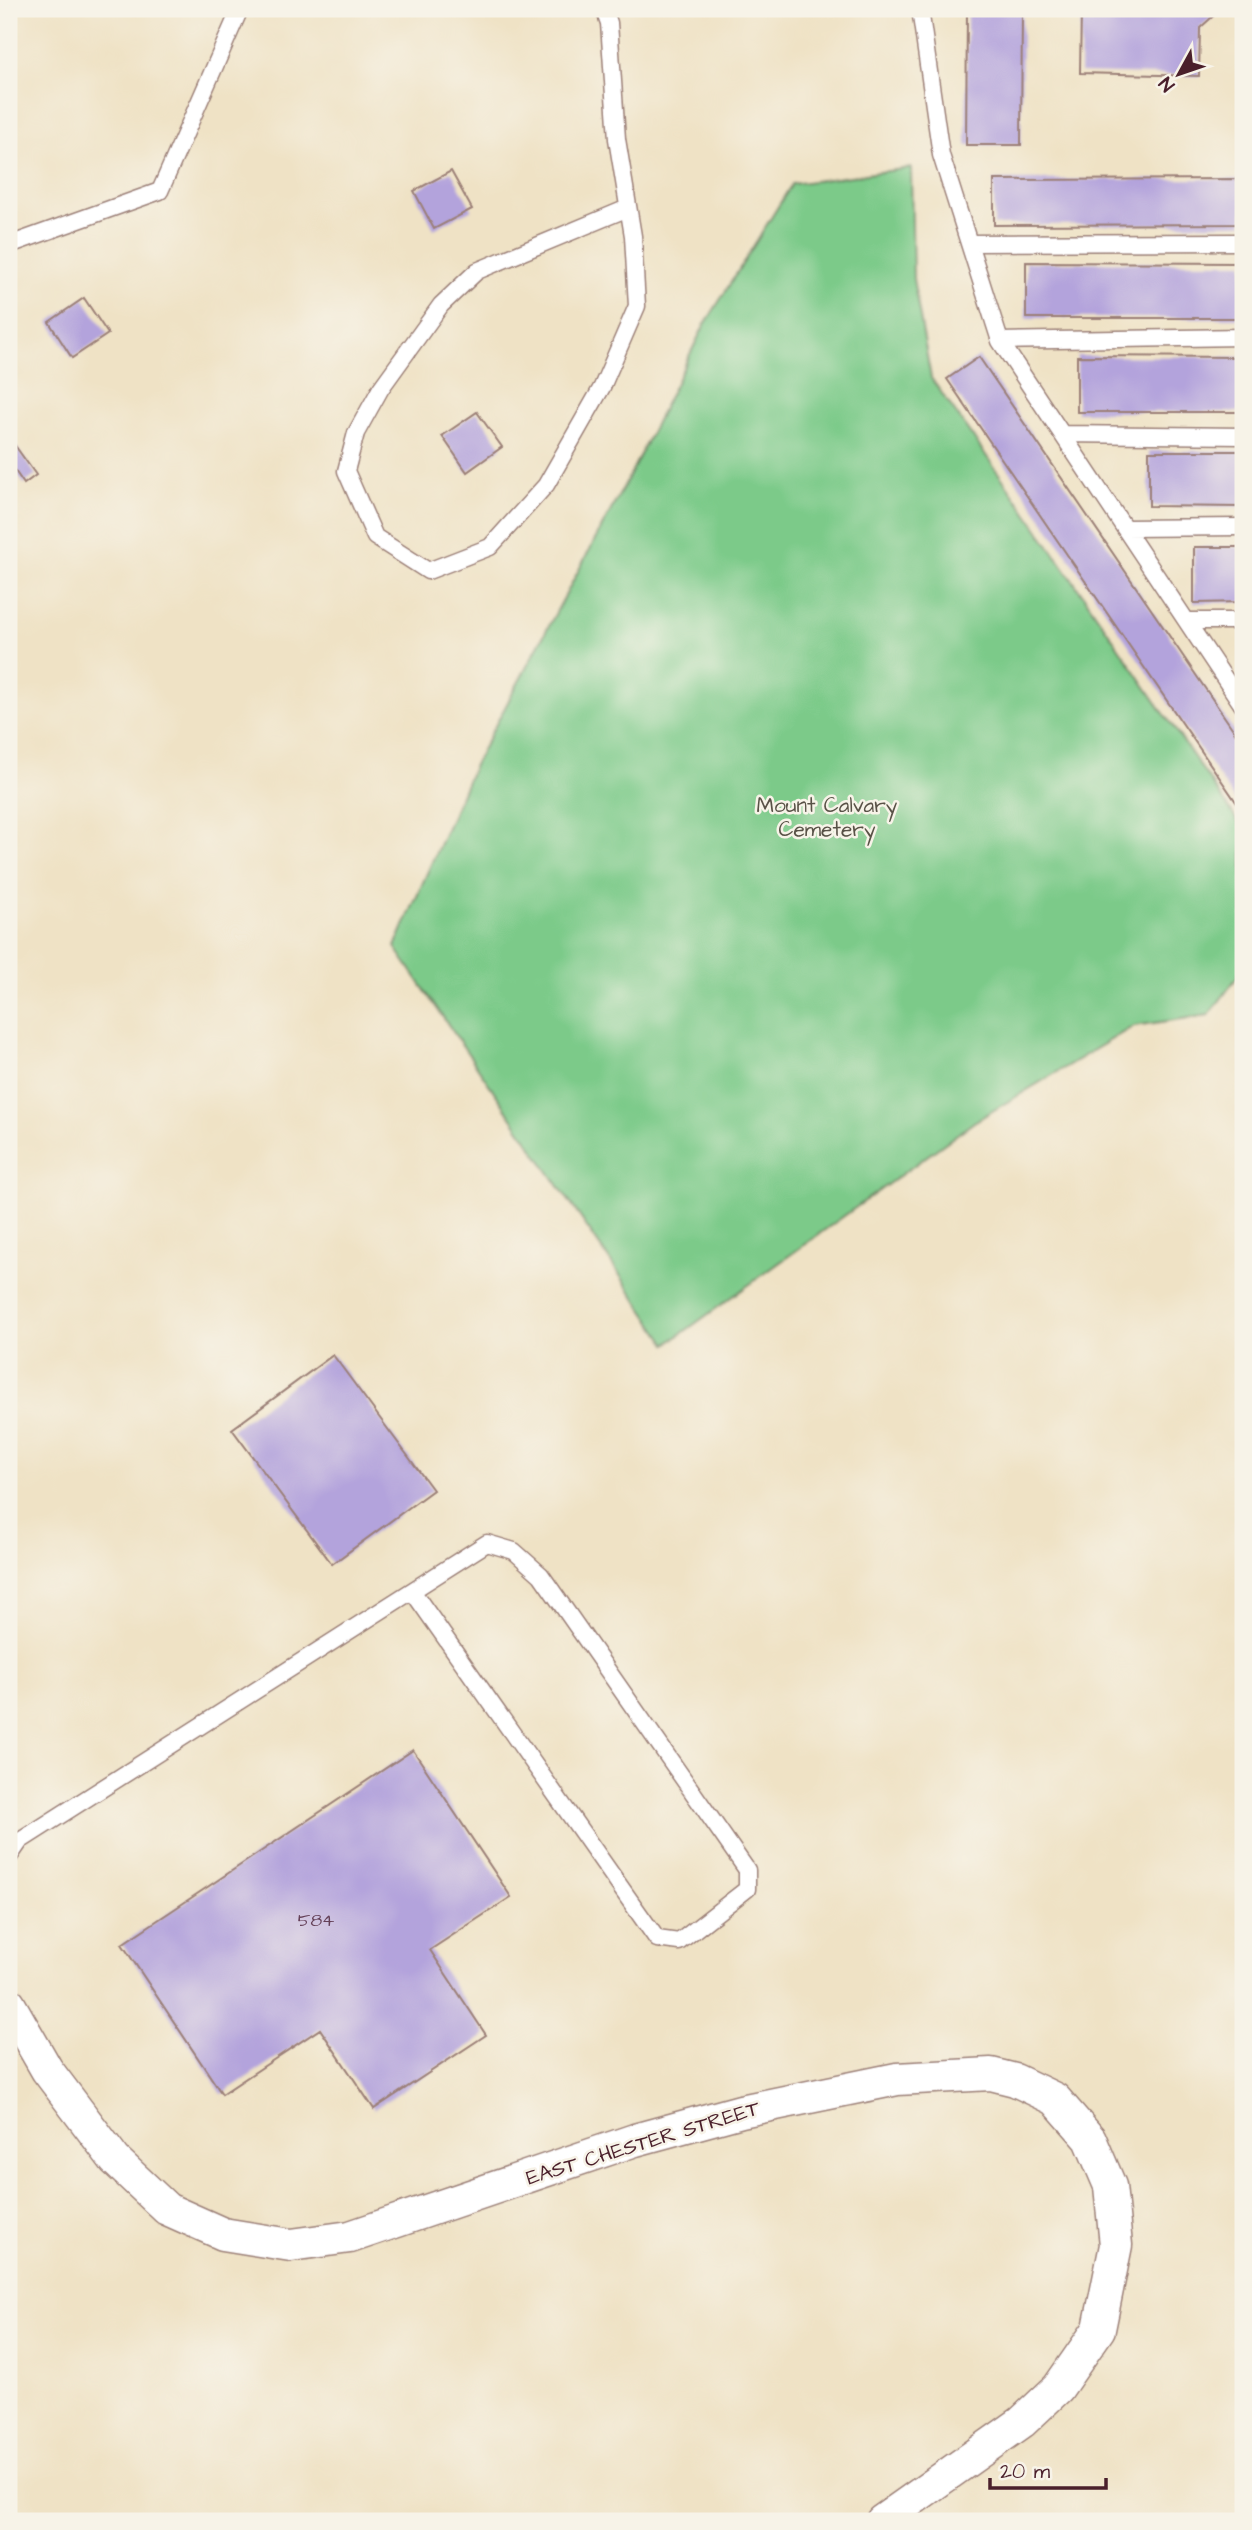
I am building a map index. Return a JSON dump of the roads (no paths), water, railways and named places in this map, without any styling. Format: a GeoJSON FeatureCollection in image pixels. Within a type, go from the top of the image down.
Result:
{"type":"FeatureCollection","features":[{"type":"Feature","properties":{"kind":"street","name":"EAST CHESTER STREET"},"geometry":{"type":"LineString","coordinates":[[9,2004],[47,2070],[115,2160],[167,2209],[223,2234],[291,2245],[350,2237],[635,2140],[741,2111],[897,2079],[991,2074],[1015,2080],[1055,2099],[1090,2139],[1110,2186],[1116,2245],[1099,2329],[1058,2388],[1023,2422],[882,2521]]}},
{"type":"Feature","properties":{"kind":"lane"},"geometry":{"type":"LineString","coordinates":[[9,244],[160,191],[240,9]]}},
{"type":"Feature","properties":{"kind":"lane"},"geometry":{"type":"LineString","coordinates":[[604,9],[609,23],[617,139],[633,236],[637,306],[602,387],[546,485],[490,547],[428,571],[375,537],[346,471],[356,433],[380,388],[440,305],[477,271],[628,208]]}},
{"type":"Feature","properties":{"kind":"lane"},"geometry":{"type":"LineString","coordinates":[[920,9],[941,155],[1000,341],[1243,706]]}},
{"type":"Feature","properties":{"kind":"lane"},"geometry":{"type":"LineString","coordinates":[[969,243],[1243,242]]}},
{"type":"Feature","properties":{"kind":"lane"},"geometry":{"type":"LineString","coordinates":[[1000,341],[1243,337]]}},
{"type":"Feature","properties":{"kind":"lane"},"geometry":{"type":"LineString","coordinates":[[1062,434],[1243,436]]}},
{"type":"Feature","properties":{"kind":"lane"},"geometry":{"type":"LineString","coordinates":[[1125,528],[1243,527]]}},
{"type":"Feature","properties":{"kind":"lane"},"geometry":{"type":"LineString","coordinates":[[1187,621],[1243,621]]}},
{"type":"Feature","properties":{"kind":"lane"},"geometry":{"type":"LineString","coordinates":[[9,1857],[20,1840],[486,1543],[514,1551],[541,1575],[747,1870],[747,1889],[679,1942],[657,1939],[413,1592]]}},
{"type":"Feature","properties":{"kind":"park label","name":"Mount Calvary Cemetery"},"geometry":{"type":"Point","coordinates":[827,817]}}]}
